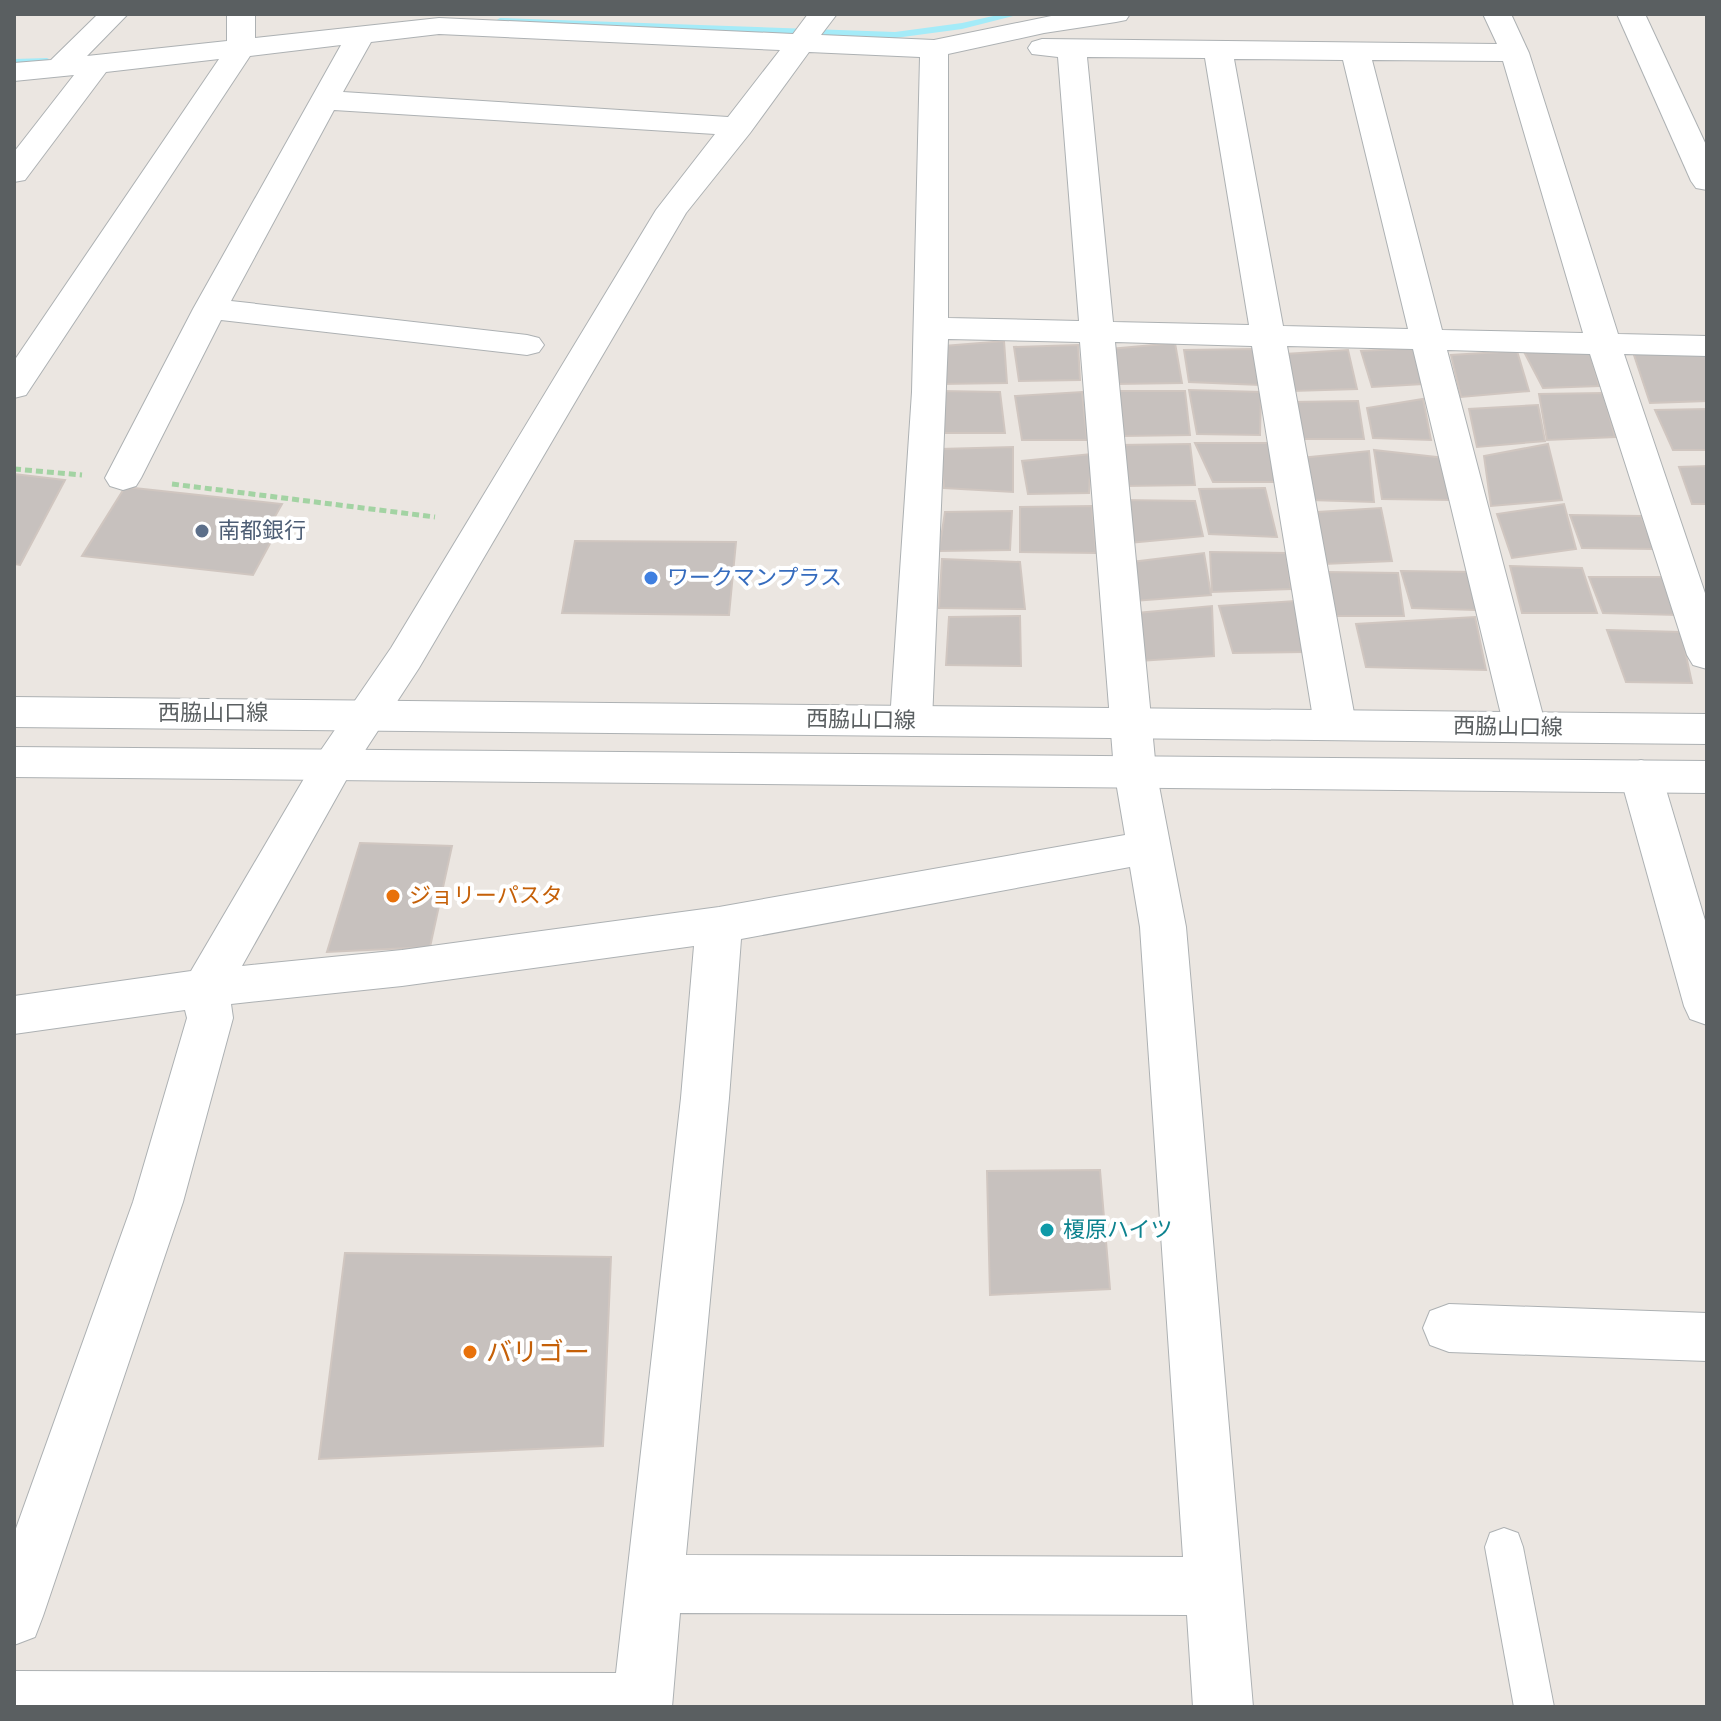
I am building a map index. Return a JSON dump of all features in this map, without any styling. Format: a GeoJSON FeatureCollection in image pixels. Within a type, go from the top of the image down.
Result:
{"type":"FeatureCollection","features":[{"type":"Feature","properties":{"kind":"street"},"geometry":{"type":"LineString","coordinates":[[59,68],[114,14]]}},
{"type":"Feature","properties":{"kind":"street"},"geometry":{"type":"LineString","coordinates":[[14,387],[241,47],[241,14]]}},
{"type":"Feature","properties":{"kind":"street"},"geometry":{"type":"LineString","coordinates":[[14,72],[439,26],[814,28],[934,49],[1116,14]]}},
{"type":"Feature","properties":{"kind":"street"},"geometry":{"type":"LineString","coordinates":[[1497,14],[1515,53],[1602,343],[1707,655]]}},
{"type":"Feature","properties":{"kind":"street"},"geometry":{"type":"LineString","coordinates":[[1631,14],[1707,181]]}},
{"type":"Feature","properties":{"kind":"street"},"geometry":{"type":"LineString","coordinates":[[14,1616],[158,1202],[210,1018],[205,988],[334,764],[370,714],[672,210],[814,28]]}},
{"type":"Feature","properties":{"kind":"street"},"geometry":{"type":"LineString","coordinates":[[123,478],[210,309],[362,33]]}},
{"type":"Feature","properties":{"kind":"street"},"geometry":{"type":"LineString","coordinates":[[985,39],[1010,46],[1072,49],[1515,53]]}},
{"type":"Feature","properties":{"kind":"street"},"geometry":{"type":"LineString","coordinates":[[911,721],[932,328],[934,49]]}},
{"type":"Feature","properties":{"kind":"street"},"geometry":{"type":"LineString","coordinates":[[1072,49],[1130,722],[1135,770],[1163,927],[1223,1707]]}},
{"type":"Feature","properties":{"kind":"street"},"geometry":{"type":"LineString","coordinates":[[1218,50],[1335,724]]}},
{"type":"Feature","properties":{"kind":"street"},"geometry":{"type":"LineString","coordinates":[[1355,51],[1525,727]]}},
{"type":"Feature","properties":{"kind":"street"},"geometry":{"type":"LineString","coordinates":[[14,173],[97,64]]}},
{"type":"Feature","properties":{"kind":"street"},"geometry":{"type":"LineString","coordinates":[[324,100],[739,127]]}},
{"type":"Feature","properties":{"kind":"street"},"geometry":{"type":"LineString","coordinates":[[210,309],[527,345]]}},
{"type":"Feature","properties":{"kind":"street"},"geometry":{"type":"LineString","coordinates":[[932,328],[1707,346]]}},
{"type":"Feature","properties":{"kind":"street","name":"西脇山口線"},"geometry":{"type":"LineString","coordinates":[[14,712],[1707,729]]}},
{"type":"Feature","properties":{"kind":"street"},"geometry":{"type":"LineString","coordinates":[[14,762],[1707,777]]}},
{"type":"Feature","properties":{"kind":"street"},"geometry":{"type":"LineString","coordinates":[[1641,776],[1707,1006]]}},
{"type":"Feature","properties":{"kind":"street"},"geometry":{"type":"LineString","coordinates":[[14,1015],[205,988],[402,968],[719,925],[1149,847]]}},
{"type":"Feature","properties":{"kind":"street"},"geometry":{"type":"LineString","coordinates":[[14,1701],[642,1705],[705,1098],[719,925]]}},
{"type":"Feature","properties":{"kind":"street"},"geometry":{"type":"LineString","coordinates":[[1449,1328],[1707,1337]]}},
{"type":"Feature","properties":{"kind":"street"},"geometry":{"type":"LineString","coordinates":[[654,1584],[1214,1586]]}},
{"type":"Feature","properties":{"kind":"lane"},"geometry":{"type":"LineString","coordinates":[[1504,1547],[1534,1707]]}},
{"type":"Feature","properties":{"kind":"path"},"geometry":{"type":"LineString","coordinates":[[14,469],[123,478],[357,505],[484,525]]}},
{"type":"Feature","properties":{"kind":"building"},"geometry":{"type":"Polygon","coordinates":[[[1004,341],[1007,383],[941,384],[944,346],[1004,341]]]}},
{"type":"Feature","properties":{"kind":"building"},"geometry":{"type":"Polygon","coordinates":[[[1175,343],[1182,383],[1115,384],[1110,349],[1175,343]]]}},
{"type":"Feature","properties":{"kind":"building"},"geometry":{"type":"Polygon","coordinates":[[[1078,345],[1080,380],[1019,381],[1014,347],[1078,345]]]}},
{"type":"Feature","properties":{"kind":"building"},"geometry":{"type":"Polygon","coordinates":[[[1521,346],[1589,348],[1599,386],[1543,388],[1521,346]]]}},
{"type":"Feature","properties":{"kind":"building"},"geometry":{"type":"Polygon","coordinates":[[[1419,348],[1423,384],[1372,387],[1361,351],[1419,348]]]}},
{"type":"Feature","properties":{"kind":"building"},"geometry":{"type":"Polygon","coordinates":[[[1253,349],[1260,385],[1189,382],[1184,350],[1253,349]]]}},
{"type":"Feature","properties":{"kind":"building"},"geometry":{"type":"Polygon","coordinates":[[[1348,350],[1357,389],[1292,391],[1285,354],[1348,350]]]}},
{"type":"Feature","properties":{"kind":"building"},"geometry":{"type":"Polygon","coordinates":[[[1517,351],[1529,391],[1461,397],[1451,355],[1517,351]]]}},
{"type":"Feature","properties":{"kind":"building"},"geometry":{"type":"Polygon","coordinates":[[[1633,352],[1707,354],[1707,401],[1650,403],[1633,352]]]}},
{"type":"Feature","properties":{"kind":"building"},"geometry":{"type":"Polygon","coordinates":[[[1189,390],[1261,392],[1260,435],[1197,434],[1189,390]]]}},
{"type":"Feature","properties":{"kind":"building"},"geometry":{"type":"Polygon","coordinates":[[[941,391],[1000,392],[1005,433],[943,433],[941,391]]]}},
{"type":"Feature","properties":{"kind":"building"},"geometry":{"type":"Polygon","coordinates":[[[1119,391],[1185,391],[1190,435],[1123,436],[1119,391]]]}},
{"type":"Feature","properties":{"kind":"building"},"geometry":{"type":"Polygon","coordinates":[[[1082,392],[1087,440],[1022,440],[1015,396],[1082,392]]]}},
{"type":"Feature","properties":{"kind":"building"},"geometry":{"type":"Polygon","coordinates":[[[1603,393],[1615,437],[1547,440],[1539,394],[1603,393]]]}},
{"type":"Feature","properties":{"kind":"building"},"geometry":{"type":"Polygon","coordinates":[[[1423,399],[1431,440],[1373,438],[1367,408],[1423,399]]]}},
{"type":"Feature","properties":{"kind":"building"},"geometry":{"type":"Polygon","coordinates":[[[1358,401],[1364,439],[1297,439],[1293,402],[1358,401]]]}},
{"type":"Feature","properties":{"kind":"building"},"geometry":{"type":"Polygon","coordinates":[[[1538,405],[1545,441],[1477,447],[1469,409],[1538,405]]]}},
{"type":"Feature","properties":{"kind":"building"},"geometry":{"type":"Polygon","coordinates":[[[1707,409],[1707,450],[1673,450],[1655,410],[1707,409]]]}},
{"type":"Feature","properties":{"kind":"building"},"geometry":{"type":"Polygon","coordinates":[[[1195,443],[1269,443],[1279,482],[1213,482],[1195,443]]]}},
{"type":"Feature","properties":{"kind":"building"},"geometry":{"type":"Polygon","coordinates":[[[1190,444],[1195,485],[1124,486],[1119,445],[1190,444]]]}},
{"type":"Feature","properties":{"kind":"building"},"geometry":{"type":"Polygon","coordinates":[[[1548,444],[1562,500],[1491,506],[1484,456],[1548,444]]]}},
{"type":"Feature","properties":{"kind":"building"},"geometry":{"type":"Polygon","coordinates":[[[1013,447],[1013,492],[944,488],[940,449],[1013,447]]]}},
{"type":"Feature","properties":{"kind":"building"},"geometry":{"type":"Polygon","coordinates":[[[1374,450],[1445,458],[1453,500],[1382,499],[1374,450]]]}},
{"type":"Feature","properties":{"kind":"building"},"geometry":{"type":"Polygon","coordinates":[[[1369,451],[1374,502],[1310,500],[1301,458],[1369,451]]]}},
{"type":"Feature","properties":{"kind":"building"},"geometry":{"type":"Polygon","coordinates":[[[1091,454],[1089,493],[1028,494],[1022,461],[1091,454]]]}},
{"type":"Feature","properties":{"kind":"building"},"geometry":{"type":"Polygon","coordinates":[[[1707,466],[1707,504],[1692,504],[1679,467],[1707,466]]]}},
{"type":"Feature","properties":{"kind":"building"},"geometry":{"type":"Polygon","coordinates":[[[14,474],[65,480],[20,565],[14,564],[14,474]]]}},
{"type":"Feature","properties":{"kind":"building"},"geometry":{"type":"Polygon","coordinates":[[[125,487],[282,504],[264,536],[273,538],[253,575],[82,556],[125,487]]]}},
{"type":"Feature","properties":{"kind":"building"},"geometry":{"type":"Polygon","coordinates":[[[1265,488],[1277,537],[1209,534],[1199,489],[1265,488]]]}},
{"type":"Feature","properties":{"kind":"building"},"geometry":{"type":"Polygon","coordinates":[[[1120,500],[1195,501],[1203,536],[1129,543],[1120,500]]]}},
{"type":"Feature","properties":{"kind":"building"},"geometry":{"type":"Polygon","coordinates":[[[1564,504],[1576,549],[1512,558],[1497,514],[1564,504]]]}},
{"type":"Feature","properties":{"kind":"building"},"geometry":{"type":"Polygon","coordinates":[[[1092,506],[1096,553],[1020,552],[1020,507],[1092,506]]]}},
{"type":"Feature","properties":{"kind":"building"},"geometry":{"type":"Polygon","coordinates":[[[1381,508],[1392,561],[1324,564],[1318,512],[1381,508]]]}},
{"type":"Feature","properties":{"kind":"building"},"geometry":{"type":"Polygon","coordinates":[[[1012,511],[1010,550],[939,551],[945,512],[1012,511]]]}},
{"type":"Feature","properties":{"kind":"building"},"geometry":{"type":"Polygon","coordinates":[[[1570,515],[1641,516],[1654,549],[1582,548],[1570,515]]]}},
{"type":"Feature","properties":{"kind":"building","name":"ワークマンプラス"},"geometry":{"type":"Polygon","coordinates":[[[575,541],[736,542],[729,615],[562,613],[575,541]]]}},
{"type":"Feature","properties":{"kind":"building"},"geometry":{"type":"Polygon","coordinates":[[[1210,552],[1286,553],[1291,589],[1212,592],[1210,552]]]}},
{"type":"Feature","properties":{"kind":"building"},"geometry":{"type":"Polygon","coordinates":[[[1204,553],[1211,595],[1134,601],[1132,562],[1204,553]]]}},
{"type":"Feature","properties":{"kind":"building"},"geometry":{"type":"Polygon","coordinates":[[[942,559],[1020,562],[1025,609],[939,608],[942,559]]]}},
{"type":"Feature","properties":{"kind":"building"},"geometry":{"type":"Polygon","coordinates":[[[1510,566],[1582,568],[1597,613],[1522,613],[1510,566]]]}},
{"type":"Feature","properties":{"kind":"building"},"geometry":{"type":"Polygon","coordinates":[[[1401,571],[1475,572],[1475,610],[1412,608],[1401,571]]]}},
{"type":"Feature","properties":{"kind":"building"},"geometry":{"type":"Polygon","coordinates":[[[1326,572],[1398,573],[1404,616],[1334,616],[1326,572]]]}},
{"type":"Feature","properties":{"kind":"building"},"geometry":{"type":"Polygon","coordinates":[[[1589,577],[1665,577],[1677,615],[1603,613],[1589,577]]]}},
{"type":"Feature","properties":{"kind":"building"},"geometry":{"type":"Polygon","coordinates":[[[1295,601],[1303,652],[1233,653],[1219,606],[1295,601]]]}},
{"type":"Feature","properties":{"kind":"building"},"geometry":{"type":"Polygon","coordinates":[[[1212,606],[1214,656],[1139,661],[1137,613],[1212,606]]]}},
{"type":"Feature","properties":{"kind":"building"},"geometry":{"type":"Polygon","coordinates":[[[1020,616],[1021,666],[946,665],[949,617],[1020,616]]]}},
{"type":"Feature","properties":{"kind":"building"},"geometry":{"type":"Polygon","coordinates":[[[1475,617],[1486,670],[1366,667],[1356,624],[1475,617]]]}},
{"type":"Feature","properties":{"kind":"building"},"geometry":{"type":"Polygon","coordinates":[[[1607,630],[1681,632],[1692,683],[1626,682],[1607,630]]]}},
{"type":"Feature","properties":{"kind":"building","name":"ジョリーパスタ"},"geometry":{"type":"Polygon","coordinates":[[[360,843],[452,846],[430,947],[327,952],[360,843]]]}},
{"type":"Feature","properties":{"kind":"building","name":"榎原ハイツ"},"geometry":{"type":"Polygon","coordinates":[[[1100,1170],[1110,1289],[990,1295],[987,1171],[1100,1170]]]}},
{"type":"Feature","properties":{"kind":"building","name":"バリゴー"},"geometry":{"type":"Polygon","coordinates":[[[345,1253],[611,1257],[603,1446],[319,1459],[345,1253]]]}},
{"type":"Feature","properties":{"kind":"waterway"},"geometry":{"type":"LineString","coordinates":[[500,21],[895,35],[962,26],[1016,14]]}},
{"type":"Feature","properties":{"kind":"waterway"},"geometry":{"type":"LineString","coordinates":[[14,62],[47,61]]}},
{"type":"Feature","properties":{"kind":"place","name":"南都銀行"},"geometry":{"type":"Point","coordinates":[202,531]}},
{"type":"Feature","properties":{"kind":"place","name":"ワークマンプラス"},"geometry":{"type":"Point","coordinates":[651,578]}},
{"type":"Feature","properties":{"kind":"place","name":"ジョリーパスタ"},"geometry":{"type":"Point","coordinates":[393,896]}},
{"type":"Feature","properties":{"kind":"place","name":"榎原ハイツ"},"geometry":{"type":"Point","coordinates":[1047,1230]}},
{"type":"Feature","properties":{"kind":"place","name":"バリゴー"},"geometry":{"type":"Point","coordinates":[470,1352]}}]}
